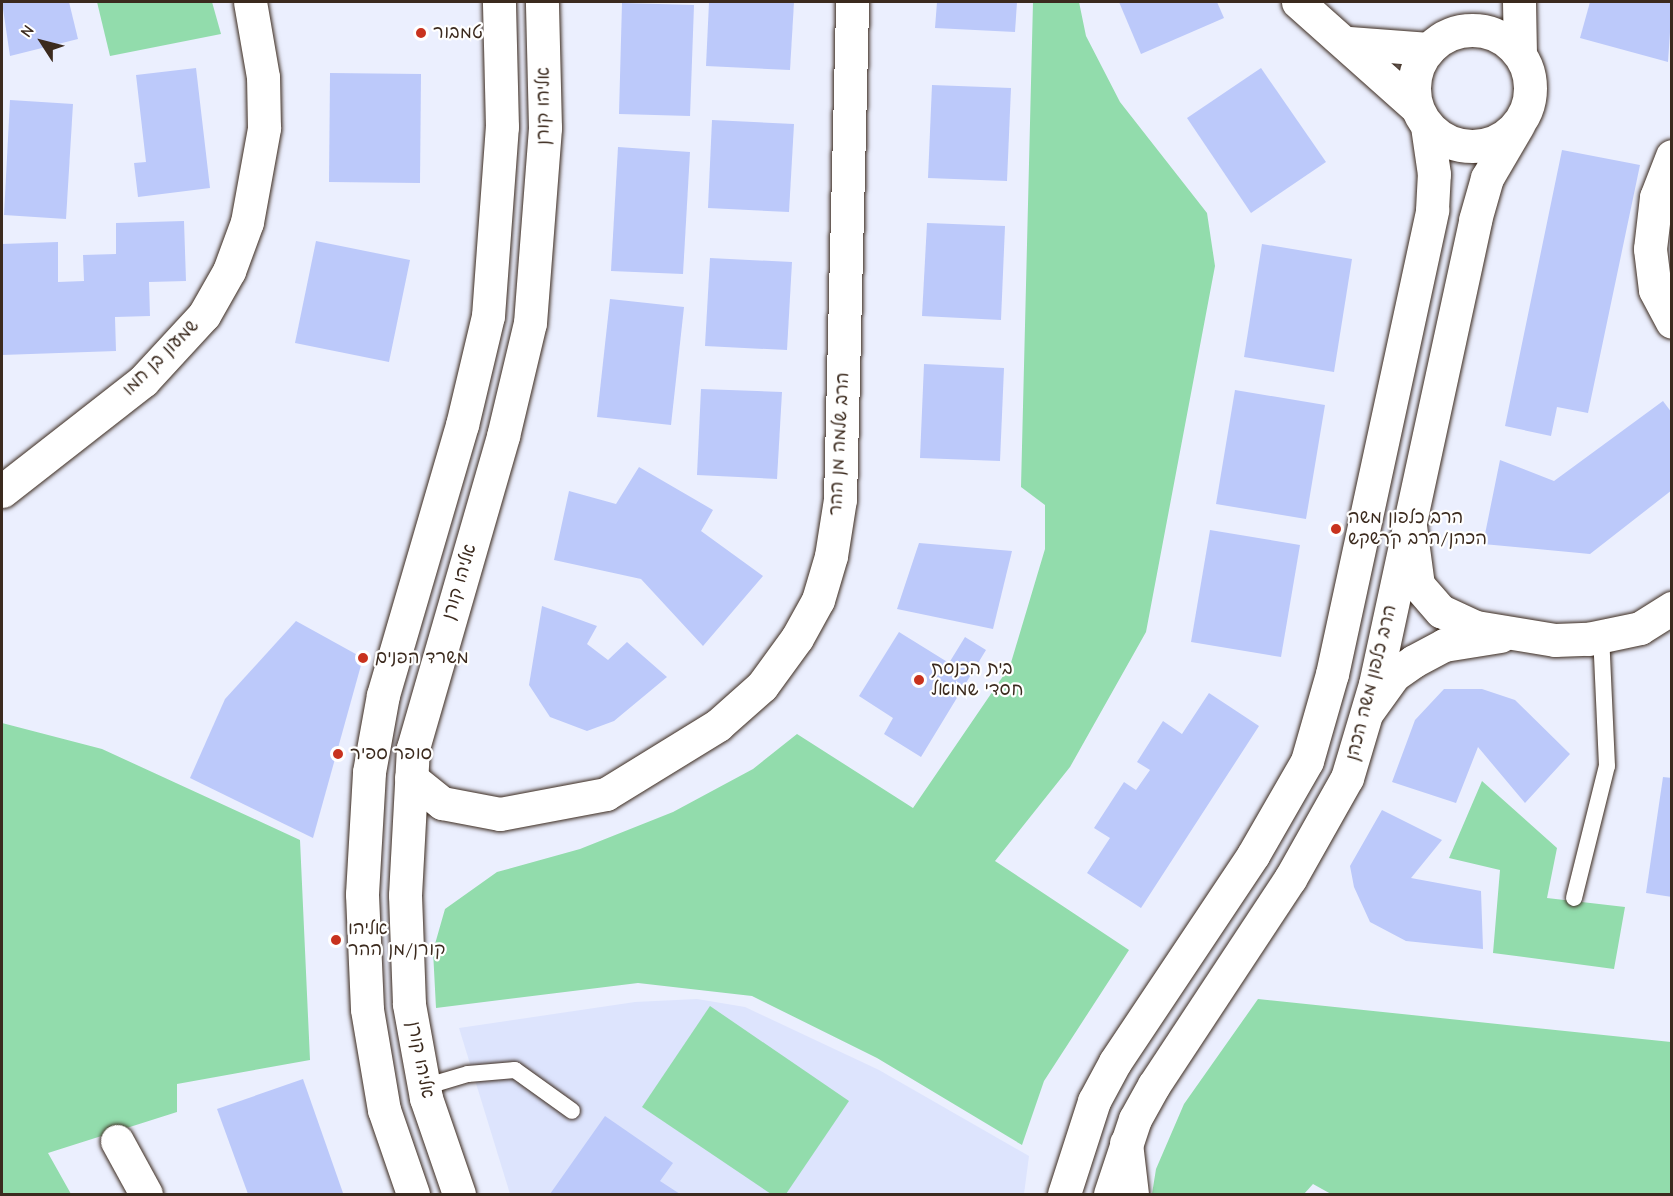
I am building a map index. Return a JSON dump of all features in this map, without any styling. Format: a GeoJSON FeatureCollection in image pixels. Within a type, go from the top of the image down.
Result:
{"type":"FeatureCollection","features":[{"type":"Feature","properties":{"kind":"street","name":"שמעון בן חמו"},"geometry":{"type":"LineString","coordinates":[[2,491],[143,381],[204,315],[229,271],[247,222],[264,128],[263,76],[250,2]]}},
{"type":"Feature","properties":{"kind":"street"},"geometry":{"type":"LineString","coordinates":[[413,1194],[384,1110],[367,1009],[362,894],[369,772],[383,695],[462,425],[488,316],[502,127],[499,2]]}},
{"type":"Feature","properties":{"kind":"street","name":"אליהו קורן"},"geometry":{"type":"LineString","coordinates":[[459,1194],[424,1087],[405,949],[411,778],[424,705],[503,436],[530,323],[545,128],[542,2]]}},
{"type":"Feature","properties":{"kind":"street","name":"הרב שלמה מן ההר"},"geometry":{"type":"LineString","coordinates":[[411,778],[442,803],[500,814],[606,794],[718,724],[762,686],[797,638],[818,600],[831,556],[840,499],[852,2]]}},
{"type":"Feature","properties":{"kind":"street"},"geometry":{"type":"LineString","coordinates":[[1298,2],[1349,43],[1422,117],[1456,144],[1473,147],[1505,137],[1518,125],[1531,90],[1520,52],[1519,2]]}},
{"type":"Feature","properties":{"kind":"street"},"geometry":{"type":"LineString","coordinates":[[1064,1194],[1094,1101],[1115,1062],[1253,855],[1307,761],[1332,674],[1432,210],[1434,174],[1415,77],[1468,2]]}},
{"type":"Feature","properties":{"kind":"street"},"geometry":{"type":"LineString","coordinates":[[1349,43],[1439,41],[1488,31],[1520,52]]}},
{"type":"Feature","properties":{"kind":"street","name":"הרב כלפון משה הכהן"},"geometry":{"type":"LineString","coordinates":[[1110,1194],[1126,1143],[1154,1085],[1321,828],[1347,778],[1368,711],[1475,220],[1487,178],[1518,125]]}},
{"type":"Feature","properties":{"kind":"street"},"geometry":{"type":"LineString","coordinates":[[1671,156],[1656,197],[1650,249],[1655,290],[1671,322]]}},
{"type":"Feature","properties":{"kind":"street"},"geometry":{"type":"LineString","coordinates":[[1410,525],[1418,585],[1441,611],[1508,635],[1556,640],[1601,636],[1640,628],[1671,608]]}},
{"type":"Feature","properties":{"kind":"street"},"geometry":{"type":"LineString","coordinates":[[1368,711],[1394,675],[1414,661],[1444,645],[1508,635]]}},
{"type":"Feature","properties":{"kind":"street"},"geometry":{"type":"LineString","coordinates":[[117,1141],[146,1194]]}},
{"type":"Feature","properties":{"kind":"street"},"geometry":{"type":"LineString","coordinates":[[1126,1143],[1132,1194]]}},
{"type":"Feature","properties":{"kind":"lane"},"geometry":{"type":"LineString","coordinates":[[481,2],[501,48]]}},
{"type":"Feature","properties":{"kind":"lane"},"geometry":{"type":"LineString","coordinates":[[1574,898],[1606,766],[1601,636]]}},
{"type":"Feature","properties":{"kind":"lane"},"geometry":{"type":"LineString","coordinates":[[424,1087],[468,1074],[515,1070],[572,1111]]}},
{"type":"Feature","properties":{"kind":"shaded area"},"geometry":{"type":"Polygon","coordinates":[[[697,999],[745,1007],[879,1070],[1029,1156],[1024,1194],[510,1194],[459,1028],[635,1002],[697,999]]]}},
{"type":"Feature","properties":{"kind":"green space"},"geometry":{"type":"Polygon","coordinates":[[[97,2],[212,2],[221,34],[110,56],[97,2]]]}},
{"type":"Feature","properties":{"kind":"green space"},"geometry":{"type":"Polygon","coordinates":[[[1033,2],[1079,2],[1086,36],[1120,102],[1207,213],[1215,266],[1146,632],[1070,767],[995,861],[1129,950],[1044,1081],[1022,1145],[877,1058],[752,996],[638,983],[436,1008],[433,951],[445,909],[497,872],[580,849],[673,812],[753,769],[797,734],[913,808],[1010,666],[1045,549],[1045,505],[1021,487],[1033,2]]]}},
{"type":"Feature","properties":{"kind":"green space"},"geometry":{"type":"Polygon","coordinates":[[[2,723],[102,749],[300,840],[310,1060],[177,1084],[177,1112],[48,1153],[71,1194],[2,1194],[2,723]]]}},
{"type":"Feature","properties":{"kind":"green space"},"geometry":{"type":"Polygon","coordinates":[[[1482,781],[1557,848],[1547,898],[1625,907],[1614,969],[1493,953],[1500,870],[1449,858],[1482,781]]]}},
{"type":"Feature","properties":{"kind":"green space"},"geometry":{"type":"Polygon","coordinates":[[[1258,999],[1671,1042],[1671,1194],[1331,1194],[1313,1184],[1304,1194],[1152,1194],[1156,1169],[1184,1104],[1258,999]]]}},
{"type":"Feature","properties":{"kind":"green space"},"geometry":{"type":"Polygon","coordinates":[[[710,1006],[849,1101],[786,1194],[771,1194],[642,1107],[710,1006]]]}},
{"type":"Feature","properties":{"kind":"building"},"geometry":{"type":"Polygon","coordinates":[[[2,2],[69,2],[78,39],[10,56],[2,2]]]}},
{"type":"Feature","properties":{"kind":"building"},"geometry":{"type":"Polygon","coordinates":[[[709,2],[794,2],[790,70],[706,66],[709,2]]]}},
{"type":"Feature","properties":{"kind":"building"},"geometry":{"type":"Polygon","coordinates":[[[937,2],[1017,2],[1015,32],[935,28],[937,2]]]}},
{"type":"Feature","properties":{"kind":"building"},"geometry":{"type":"Polygon","coordinates":[[[1119,2],[1217,2],[1224,18],[1141,54],[1119,2]]]}},
{"type":"Feature","properties":{"kind":"building"},"geometry":{"type":"Polygon","coordinates":[[[1590,2],[1672,2],[1668,62],[1580,38],[1590,2]]]}},
{"type":"Feature","properties":{"kind":"building"},"geometry":{"type":"Polygon","coordinates":[[[622,3],[694,5],[690,116],[619,114],[622,3]]]}},
{"type":"Feature","properties":{"kind":"building"},"geometry":{"type":"Polygon","coordinates":[[[196,68],[210,188],[138,197],[134,163],[146,162],[136,75],[196,68]]]}},
{"type":"Feature","properties":{"kind":"building"},"geometry":{"type":"Polygon","coordinates":[[[1261,68],[1326,162],[1251,213],[1187,118],[1261,68]]]}},
{"type":"Feature","properties":{"kind":"building"},"geometry":{"type":"Polygon","coordinates":[[[330,73],[421,74],[420,183],[329,182],[330,73]]]}},
{"type":"Feature","properties":{"kind":"building"},"geometry":{"type":"Polygon","coordinates":[[[932,85],[1011,88],[1007,181],[928,178],[932,85]]]}},
{"type":"Feature","properties":{"kind":"building"},"geometry":{"type":"Polygon","coordinates":[[[10,100],[73,104],[66,219],[4,215],[10,100]]]}},
{"type":"Feature","properties":{"kind":"building"},"geometry":{"type":"Polygon","coordinates":[[[712,120],[794,124],[789,212],[708,208],[712,120]]]}},
{"type":"Feature","properties":{"kind":"building"},"geometry":{"type":"Polygon","coordinates":[[[618,147],[690,152],[683,274],[611,271],[618,147]]]}},
{"type":"Feature","properties":{"kind":"building"},"geometry":{"type":"Polygon","coordinates":[[[1562,150],[1640,165],[1588,413],[1557,407],[1551,436],[1505,426],[1562,150]]]}},
{"type":"Feature","properties":{"kind":"building"},"geometry":{"type":"Polygon","coordinates":[[[184,221],[186,281],[149,282],[150,316],[115,317],[116,351],[2,355],[2,244],[58,242],[58,282],[84,281],[83,255],[116,254],[116,223],[184,221]]]}},
{"type":"Feature","properties":{"kind":"building"},"geometry":{"type":"Polygon","coordinates":[[[927,223],[1005,226],[1001,320],[922,316],[927,223]]]}},
{"type":"Feature","properties":{"kind":"building"},"geometry":{"type":"Polygon","coordinates":[[[316,241],[410,260],[389,362],[295,343],[316,241]]]}},
{"type":"Feature","properties":{"kind":"building"},"geometry":{"type":"Polygon","coordinates":[[[1262,244],[1352,259],[1334,372],[1244,357],[1262,244]]]}},
{"type":"Feature","properties":{"kind":"building"},"geometry":{"type":"Polygon","coordinates":[[[710,258],[792,262],[787,350],[705,346],[710,258]]]}},
{"type":"Feature","properties":{"kind":"building"},"geometry":{"type":"Polygon","coordinates":[[[610,299],[684,307],[671,425],[597,417],[610,299]]]}},
{"type":"Feature","properties":{"kind":"building"},"geometry":{"type":"Polygon","coordinates":[[[924,364],[1004,368],[1000,461],[920,458],[924,364]]]}},
{"type":"Feature","properties":{"kind":"building"},"geometry":{"type":"Polygon","coordinates":[[[701,389],[782,392],[777,479],[697,475],[701,389]]]}},
{"type":"Feature","properties":{"kind":"building"},"geometry":{"type":"Polygon","coordinates":[[[1235,390],[1325,405],[1306,519],[1216,504],[1235,390]]]}},
{"type":"Feature","properties":{"kind":"building"},"geometry":{"type":"Polygon","coordinates":[[[1663,401],[1672,413],[1672,490],[1590,554],[1483,544],[1500,460],[1554,481],[1663,401]]]}},
{"type":"Feature","properties":{"kind":"building"},"geometry":{"type":"Polygon","coordinates":[[[639,467],[713,510],[701,531],[763,576],[703,646],[641,579],[554,560],[569,491],[616,504],[639,467]]]}},
{"type":"Feature","properties":{"kind":"building"},"geometry":{"type":"Polygon","coordinates":[[[1210,530],[1300,545],[1281,657],[1191,642],[1210,530]]]}},
{"type":"Feature","properties":{"kind":"building"},"geometry":{"type":"Polygon","coordinates":[[[919,543],[1012,551],[993,629],[897,609],[919,543]]]}},
{"type":"Feature","properties":{"kind":"building"},"geometry":{"type":"Polygon","coordinates":[[[542,606],[597,626],[587,644],[608,660],[627,642],[667,677],[614,721],[587,731],[550,717],[529,685],[542,606]]]}},
{"type":"Feature","properties":{"kind":"building"},"geometry":{"type":"Polygon","coordinates":[[[296,621],[363,658],[313,838],[190,778],[225,699],[296,621]]]}},
{"type":"Feature","properties":{"kind":"building","name":"בית הכנסת חסדי שמואל"},"geometry":{"type":"Polygon","coordinates":[[[899,632],[949,663],[965,637],[986,650],[921,757],[884,734],[893,718],[859,696],[899,632]]]}},
{"type":"Feature","properties":{"kind":"building"},"geometry":{"type":"Polygon","coordinates":[[[1444,689],[1482,689],[1515,700],[1570,754],[1525,803],[1478,747],[1456,803],[1392,782],[1415,720],[1444,689]]]}},
{"type":"Feature","properties":{"kind":"building"},"geometry":{"type":"Polygon","coordinates":[[[1209,693],[1259,726],[1141,908],[1087,873],[1110,838],[1094,828],[1124,782],[1136,790],[1150,770],[1137,762],[1163,721],[1182,734],[1209,693]]]}},
{"type":"Feature","properties":{"kind":"building"},"geometry":{"type":"Polygon","coordinates":[[[1663,777],[1672,778],[1672,897],[1646,893],[1663,777]]]}},
{"type":"Feature","properties":{"kind":"building"},"geometry":{"type":"Polygon","coordinates":[[[1382,810],[1442,840],[1411,878],[1481,891],[1483,949],[1406,941],[1370,922],[1354,887],[1350,866],[1382,810]]]}},
{"type":"Feature","properties":{"kind":"building"},"geometry":{"type":"Polygon","coordinates":[[[303,1079],[343,1193],[248,1194],[217,1109],[303,1079]]]}},
{"type":"Feature","properties":{"kind":"building"},"geometry":{"type":"Polygon","coordinates":[[[605,1116],[673,1163],[660,1181],[680,1194],[550,1194],[605,1116]]]}},
{"type":"Feature","properties":{"kind":"place","name":"טמבור"},"geometry":{"type":"Point","coordinates":[421,33]}},
{"type":"Feature","properties":{"kind":"place","name":"הרב כלפון משה הכהן/הרב קרשקש"},"geometry":{"type":"Point","coordinates":[1336,529]}},
{"type":"Feature","properties":{"kind":"place","name":"משרד הפנים"},"geometry":{"type":"Point","coordinates":[363,658]}},
{"type":"Feature","properties":{"kind":"place","name":"בית הכנסת חסדי שמואל"},"geometry":{"type":"Point","coordinates":[919,680]}},
{"type":"Feature","properties":{"kind":"place","name":"סופר ספיר"},"geometry":{"type":"Point","coordinates":[338,754]}},
{"type":"Feature","properties":{"kind":"place","name":"אליהו קורן/מן ההר"},"geometry":{"type":"Point","coordinates":[336,940]}}]}
